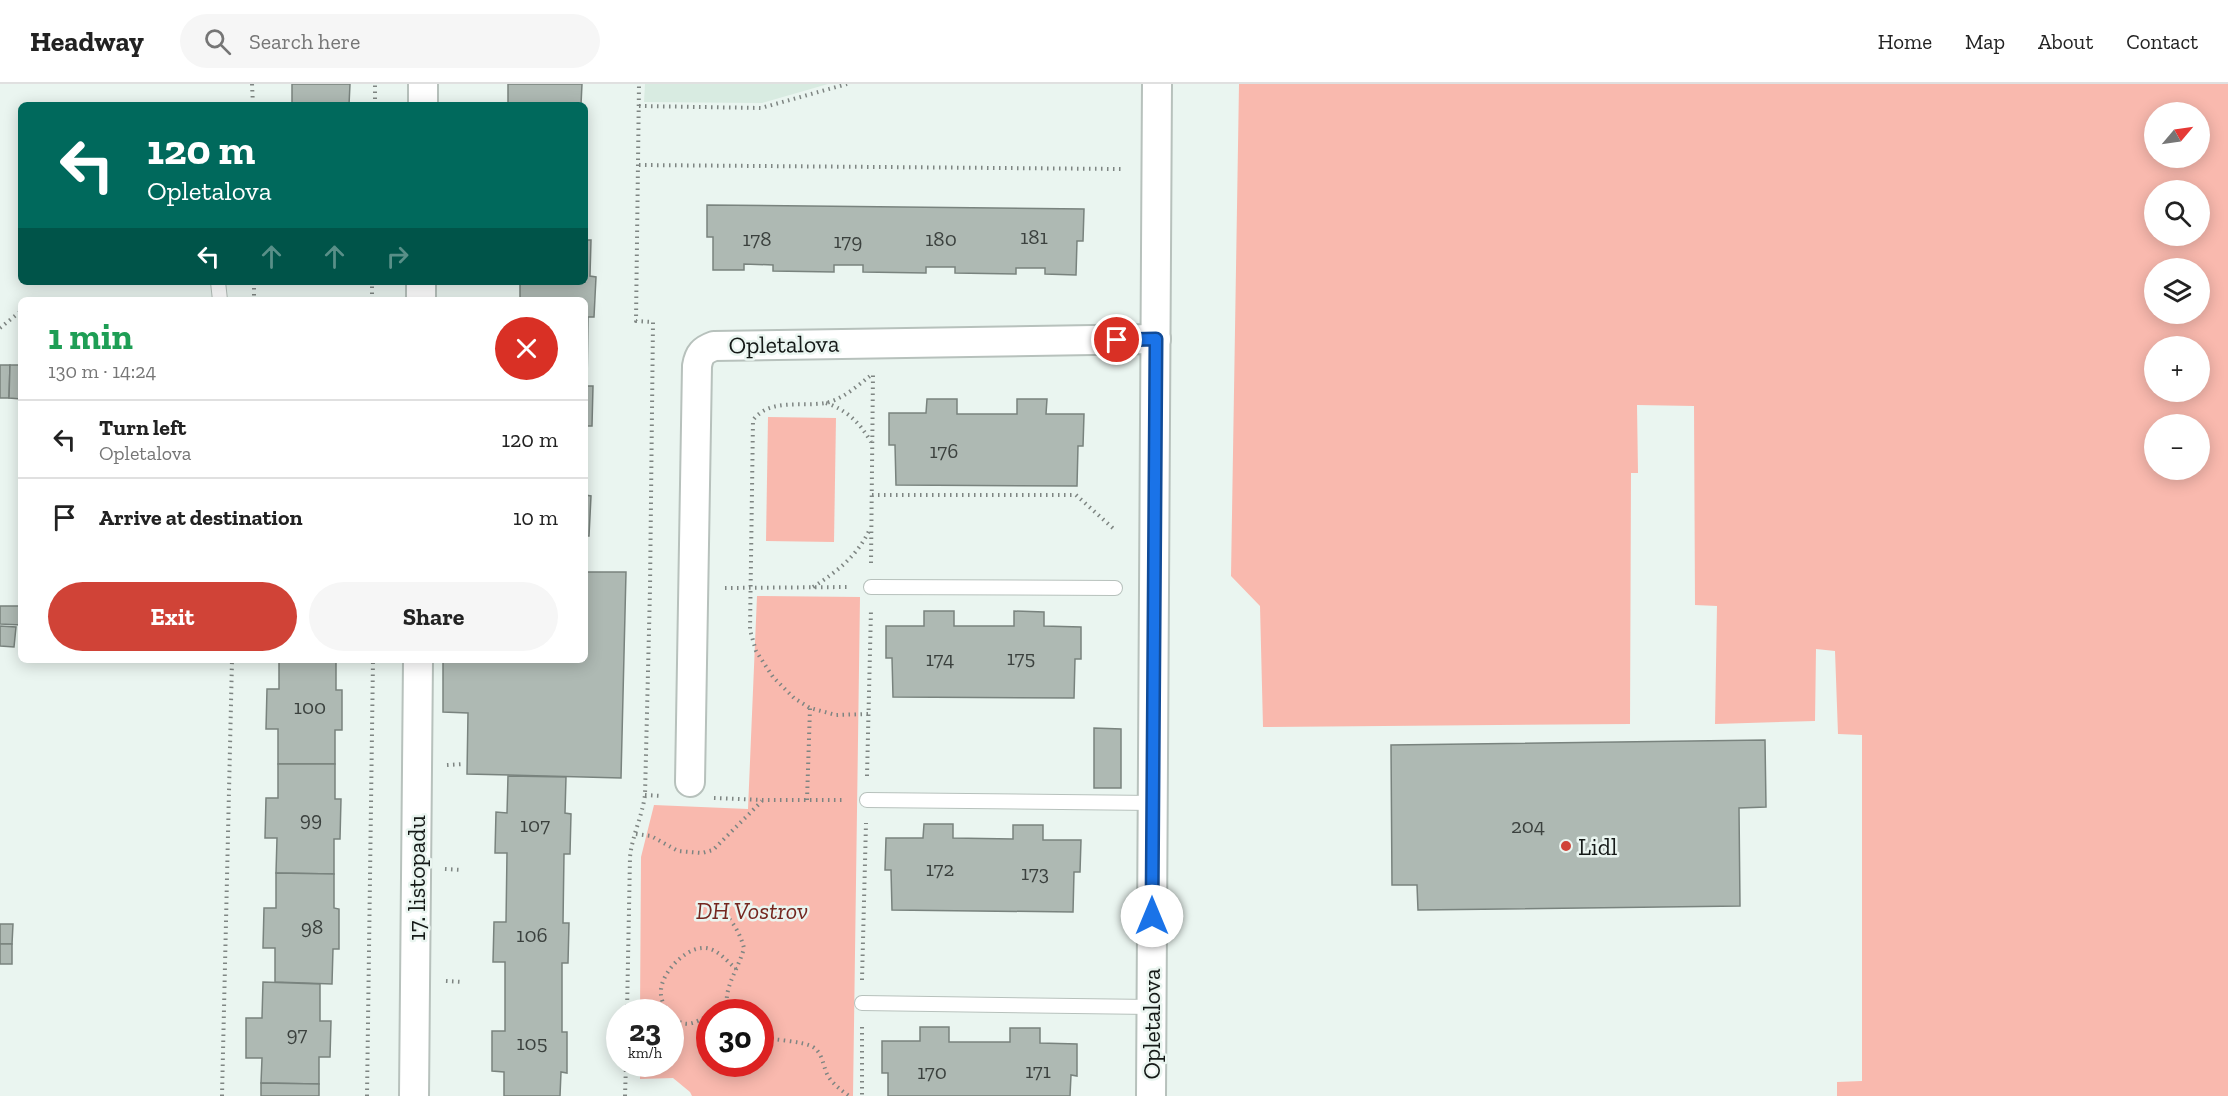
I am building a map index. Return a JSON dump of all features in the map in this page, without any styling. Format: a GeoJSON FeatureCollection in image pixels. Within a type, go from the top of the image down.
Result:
{"type":"FeatureCollection","features":[{"type":"Feature","properties":{"kind":"street"},"geometry":{"type":"LineString","coordinates":[[423,84],[423,102]]}},
{"type":"Feature","properties":{"kind":"street","name":"Opletalova"},"geometry":{"type":"LineString","coordinates":[[1151,1096],[1157,84]]}},
{"type":"Feature","properties":{"kind":"street","name":"Opletalova"},"geometry":{"type":"LineString","coordinates":[[687,792],[699,356],[705,349],[714,346],[873,342],[1156,339]]}},
{"type":"Feature","properties":{"kind":"street","name":"17. listopadu"},"geometry":{"type":"LineString","coordinates":[[414,1096],[418,663]]}},
{"type":"Feature","properties":{"kind":"lane"},"geometry":{"type":"LineString","coordinates":[[871,587],[1115,588]]}},
{"type":"Feature","properties":{"kind":"lane"},"geometry":{"type":"LineString","coordinates":[[867,800],[1153,803]]}},
{"type":"Feature","properties":{"kind":"lane"},"geometry":{"type":"LineString","coordinates":[[862,1003],[1151,1007]]}},
{"type":"Feature","properties":{"kind":"path"},"geometry":{"type":"LineString","coordinates":[[252,84],[252,102]]}},
{"type":"Feature","properties":{"kind":"path"},"geometry":{"type":"LineString","coordinates":[[375,84],[375,102]]}},
{"type":"Feature","properties":{"kind":"path"},"geometry":{"type":"LineString","coordinates":[[627,999],[631,844],[642,815],[645,795],[650,589],[653,322],[636,321],[639,84]]}},
{"type":"Feature","properties":{"kind":"path"},"geometry":{"type":"LineString","coordinates":[[639,106],[761,108],[847,84]]}},
{"type":"Feature","properties":{"kind":"path"},"geometry":{"type":"LineString","coordinates":[[639,165],[1121,169]]}},
{"type":"Feature","properties":{"kind":"path"},"geometry":{"type":"LineString","coordinates":[[0,328],[18,313]]}},
{"type":"Feature","properties":{"kind":"path"},"geometry":{"type":"LineString","coordinates":[[862,1096],[873,342]]}},
{"type":"Feature","properties":{"kind":"path"},"geometry":{"type":"LineString","coordinates":[[868,714],[836,715],[810,708],[794,698],[773,677],[756,651],[750,630],[750,587],[753,420],[759,413],[775,406],[825,403],[839,398],[873,374]]}},
{"type":"Feature","properties":{"kind":"path"},"geometry":{"type":"LineString","coordinates":[[825,403],[839,407],[851,416],[873,444]]}},
{"type":"Feature","properties":{"kind":"path"},"geometry":{"type":"LineString","coordinates":[[872,495],[1076,495],[1116,531]]}},
{"type":"Feature","properties":{"kind":"path"},"geometry":{"type":"LineString","coordinates":[[813,587],[851,559],[862,545],[871,526]]}},
{"type":"Feature","properties":{"kind":"path"},"geometry":{"type":"LineString","coordinates":[[650,589],[871,587]]}},
{"type":"Feature","properties":{"kind":"path"},"geometry":{"type":"LineString","coordinates":[[222,1096],[232,663]]}},
{"type":"Feature","properties":{"kind":"path"},"geometry":{"type":"LineString","coordinates":[[367,1096],[373,663]]}},
{"type":"Feature","properties":{"kind":"path"},"geometry":{"type":"LineString","coordinates":[[807,800],[810,708]]}},
{"type":"Feature","properties":{"kind":"path"},"geometry":{"type":"LineString","coordinates":[[645,795],[687,792],[762,800],[867,800]]}},
{"type":"Feature","properties":{"kind":"path"},"geometry":{"type":"LineString","coordinates":[[636,834],[651,836],[678,851],[702,853],[713,850],[762,800]]}},
{"type":"Feature","properties":{"kind":"path"},"geometry":{"type":"LineString","coordinates":[[704,905],[720,908],[742,941],[744,948],[729,984],[725,999]]}},
{"type":"Feature","properties":{"kind":"path"},"geometry":{"type":"LineString","coordinates":[[662,999],[661,989],[665,977],[682,957],[699,947],[717,952],[736,969]]}},
{"type":"Feature","properties":{"kind":"path"},"geometry":{"type":"LineString","coordinates":[[774,1039],[815,1048],[827,1075],[849,1096]]}},
{"type":"Feature","properties":{"kind":"path"},"geometry":{"type":"LineString","coordinates":[[625,1096],[626,1077]]}},
{"type":"Feature","properties":{"kind":"shaded area"},"geometry":{"type":"Polygon","coordinates":[[[645,84],[828,84],[762,103],[644,102],[645,84]]]}},
{"type":"Feature","properties":{"kind":"green space"},"geometry":{"type":"Polygon","coordinates":[[[1239,84],[2228,84],[2228,1096],[1837,1096],[1837,1082],[1862,1081],[1862,735],[1838,734],[1835,651],[1816,649],[1815,721],[1715,724],[1717,606],[1695,605],[1694,406],[1637,405],[1638,473],[1631,473],[1630,724],[1263,727],[1260,606],[1231,576],[1239,84]]]}},
{"type":"Feature","properties":{"kind":"green space"},"geometry":{"type":"Polygon","coordinates":[[[768,417],[836,418],[834,542],[766,541],[768,417]]]}},
{"type":"Feature","properties":{"kind":"green space","name":"DH Vostrov"},"geometry":{"type":"Polygon","coordinates":[[[757,596],[860,597],[853,1096],[692,1096],[673,1078],[640,1079],[640,1077],[684,1077],[684,999],[640,999],[641,857],[654,805],[748,809],[757,596]]]}},
{"type":"Feature","properties":{"kind":"building"},"geometry":{"type":"Polygon","coordinates":[[[292,84],[350,84],[349,102],[292,102],[292,84]]]}},
{"type":"Feature","properties":{"kind":"building"},"geometry":{"type":"Polygon","coordinates":[[[508,84],[582,84],[581,102],[508,102],[508,84]]]}},
{"type":"Feature","properties":{"kind":"building"},"geometry":{"type":"Polygon","coordinates":[[[707,205],[1084,209],[1083,241],[1077,241],[1076,275],[1045,274],[1045,268],[1016,268],[1016,274],[955,273],[955,267],[926,267],[926,273],[863,272],[863,265],[834,265],[834,272],[773,271],[773,265],[744,264],[744,270],[713,270],[713,237],[707,237],[707,205]]]}},
{"type":"Feature","properties":{"kind":"building"},"geometry":{"type":"Polygon","coordinates":[[[588,240],[591,240],[590,276],[596,277],[594,317],[588,317],[588,297],[520,297],[520,285],[588,285],[588,240]]]}},
{"type":"Feature","properties":{"kind":"building"},"geometry":{"type":"Polygon","coordinates":[[[0,365],[10,365],[9,398],[0,398],[0,365]]]}},
{"type":"Feature","properties":{"kind":"building"},"geometry":{"type":"Polygon","coordinates":[[[10,365],[18,365],[18,399],[9,398],[10,365]]]}},
{"type":"Feature","properties":{"kind":"building"},"geometry":{"type":"Polygon","coordinates":[[[588,386],[593,386],[592,426],[588,426],[588,386]]]}},
{"type":"Feature","properties":{"kind":"building"},"geometry":{"type":"Polygon","coordinates":[[[927,399],[957,399],[957,414],[1017,414],[1017,399],[1047,399],[1046,414],[1084,414],[1083,446],[1078,446],[1077,486],[896,485],[895,445],[889,445],[889,413],[926,413],[927,399]]]}},
{"type":"Feature","properties":{"kind":"building"},"geometry":{"type":"Polygon","coordinates":[[[588,496],[591,496],[588,536],[588,496]]]}},
{"type":"Feature","properties":{"kind":"building"},"geometry":{"type":"Polygon","coordinates":[[[588,572],[626,572],[621,778],[467,774],[468,713],[443,712],[443,663],[588,663],[588,572]]]}},
{"type":"Feature","properties":{"kind":"building"},"geometry":{"type":"Polygon","coordinates":[[[0,606],[18,606],[18,625],[0,624],[0,606]]]}},
{"type":"Feature","properties":{"kind":"building"},"geometry":{"type":"Polygon","coordinates":[[[924,611],[954,611],[954,626],[1014,626],[1014,611],[1044,612],[1044,626],[1081,627],[1081,659],[1075,659],[1074,698],[893,697],[892,658],[886,658],[886,626],[924,626],[924,611]]]}},
{"type":"Feature","properties":{"kind":"building"},"geometry":{"type":"Polygon","coordinates":[[[0,626],[16,627],[14,647],[0,646],[0,626]]]}},
{"type":"Feature","properties":{"kind":"building"},"geometry":{"type":"Polygon","coordinates":[[[279,663],[336,663],[336,690],[342,690],[342,730],[335,730],[335,764],[278,764],[278,729],[266,729],[267,689],[279,689],[279,663]]]}},
{"type":"Feature","properties":{"kind":"building"},"geometry":{"type":"Polygon","coordinates":[[[1094,728],[1121,729],[1121,788],[1094,788],[1094,728]]]}},
{"type":"Feature","properties":{"kind":"building","name":"Lidl"},"geometry":{"type":"Polygon","coordinates":[[[1765,740],[1766,807],[1739,808],[1740,906],[1418,910],[1417,885],[1392,885],[1391,745],[1765,740]]]}},
{"type":"Feature","properties":{"kind":"building"},"geometry":{"type":"Polygon","coordinates":[[[278,764],[335,764],[335,799],[341,799],[340,839],[334,839],[334,874],[276,873],[277,838],[265,838],[266,798],[278,798],[278,764]]]}},
{"type":"Feature","properties":{"kind":"building"},"geometry":{"type":"Polygon","coordinates":[[[508,776],[566,777],[565,813],[571,814],[570,854],[564,854],[563,923],[569,923],[568,963],[562,963],[562,1032],[567,1032],[567,1073],[561,1072],[560,1096],[504,1096],[504,1072],[492,1071],[492,1031],[505,1031],[505,962],[493,962],[494,922],[506,922],[507,853],[495,853],[496,812],[507,813],[508,776]]]}},
{"type":"Feature","properties":{"kind":"building"},"geometry":{"type":"Polygon","coordinates":[[[924,824],[953,824],[953,838],[1013,839],[1013,825],[1043,825],[1043,840],[1081,840],[1080,872],[1074,872],[1073,912],[892,910],[891,870],[885,870],[886,838],[923,838],[924,824]]]}},
{"type":"Feature","properties":{"kind":"building"},"geometry":{"type":"Polygon","coordinates":[[[276,873],[334,874],[334,908],[339,909],[339,949],[333,949],[332,984],[275,982],[275,948],[263,948],[264,908],[276,908],[276,873]]]}},
{"type":"Feature","properties":{"kind":"building"},"geometry":{"type":"Polygon","coordinates":[[[0,924],[13,924],[12,944],[0,944],[0,924]]]}},
{"type":"Feature","properties":{"kind":"building"},"geometry":{"type":"Polygon","coordinates":[[[0,944],[12,944],[12,964],[0,964],[0,944]]]}},
{"type":"Feature","properties":{"kind":"building"},"geometry":{"type":"Polygon","coordinates":[[[263,982],[320,984],[320,1021],[331,1021],[330,1057],[319,1057],[319,1084],[261,1083],[262,1058],[246,1058],[246,1018],[262,1018],[263,982]]]}},
{"type":"Feature","properties":{"kind":"building"},"geometry":{"type":"Polygon","coordinates":[[[920,1027],[949,1027],[949,1042],[1010,1042],[1010,1028],[1040,1028],[1040,1043],[1077,1044],[1077,1076],[1071,1075],[1070,1096],[888,1096],[888,1073],[882,1073],[882,1041],[920,1041],[920,1027]]]}},
{"type":"Feature","properties":{"kind":"building"},"geometry":{"type":"Polygon","coordinates":[[[261,1083],[319,1084],[319,1096],[261,1096],[261,1083]]]}},
{"type":"Feature","properties":{"kind":"place","name":"Lidl"},"geometry":{"type":"Point","coordinates":[1566,846]}},
{"type":"Feature","properties":{"kind":"route"},"geometry":{"type":"LineString","coordinates":[[1117,340],[1156,339],[1152,916]]}}]}
